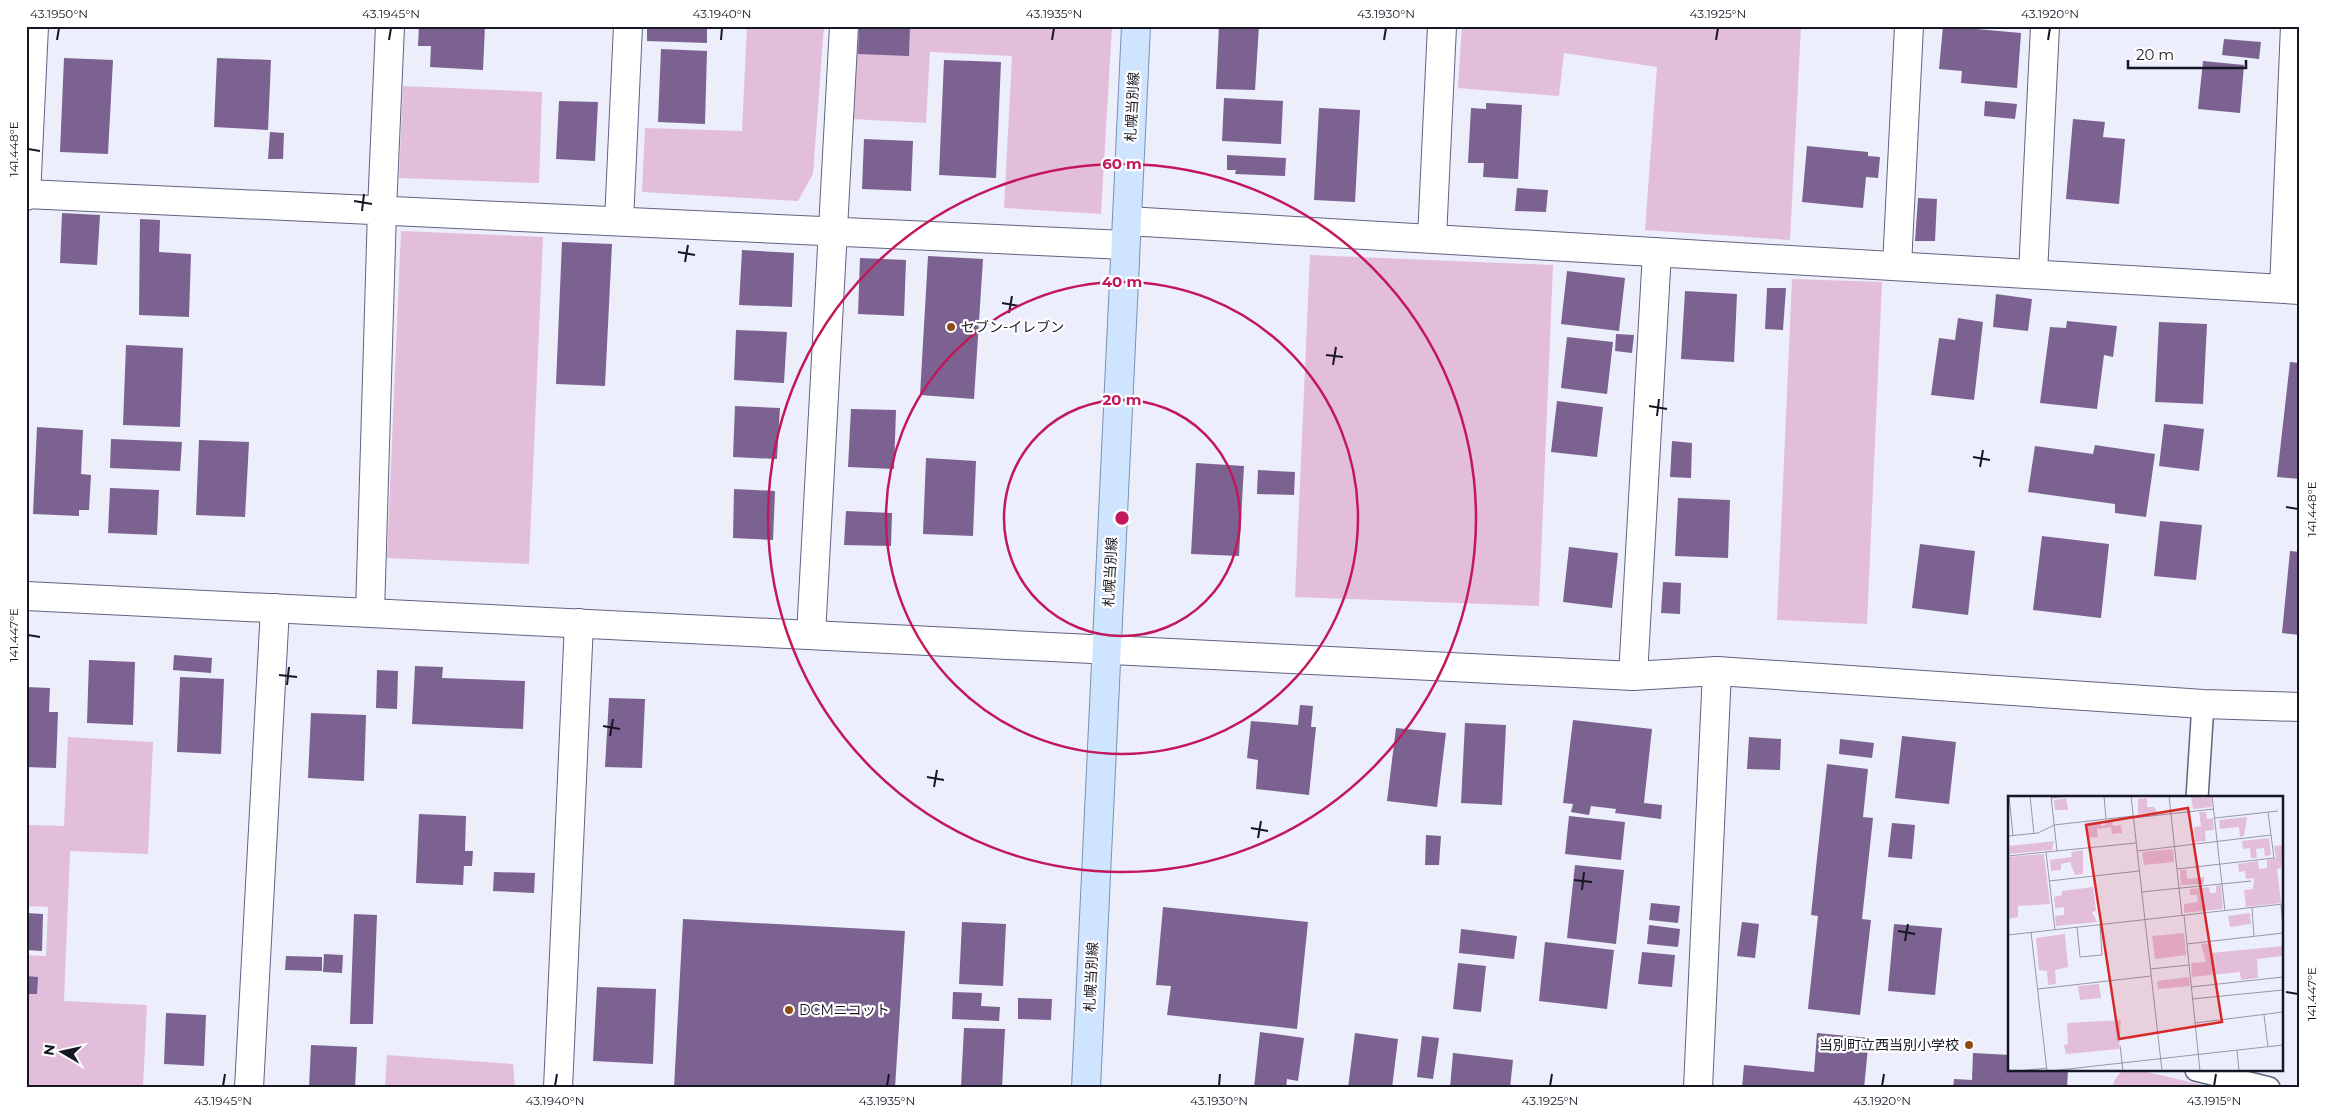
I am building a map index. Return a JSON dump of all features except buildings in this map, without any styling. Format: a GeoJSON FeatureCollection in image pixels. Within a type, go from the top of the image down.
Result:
{"type":"FeatureCollection","features":[{"type":"Feature","properties":{"kind":"main road","name":"札幌当別線"},"geometry":{"type":"LineString","coordinates":[[1086,1088],[1136,26]]}},
{"type":"Feature","properties":{"kind":"street"},"geometry":{"type":"LineString","coordinates":[[34,26],[26,195],[834,231],[1432,238],[2292,290],[2295,26]]}},
{"type":"Feature","properties":{"kind":"street"},"geometry":{"type":"LineString","coordinates":[[370,613],[382,210],[390,26]]}},
{"type":"Feature","properties":{"kind":"street"},"geometry":{"type":"LineString","coordinates":[[619,221],[628,26]]}},
{"type":"Feature","properties":{"kind":"street"},"geometry":{"type":"LineString","coordinates":[[811,635],[844,26]]}},
{"type":"Feature","properties":{"kind":"street"},"geometry":{"type":"LineString","coordinates":[[1432,238],[1442,26]]}},
{"type":"Feature","properties":{"kind":"street"},"geometry":{"type":"LineString","coordinates":[[1897,266],[1909,26]]}},
{"type":"Feature","properties":{"kind":"street"},"geometry":{"type":"LineString","coordinates":[[2033,274],[2045,26]]}},
{"type":"Feature","properties":{"kind":"street"},"geometry":{"type":"LineString","coordinates":[[1633,676],[1657,252]]}},
{"type":"Feature","properties":{"kind":"street"},"geometry":{"type":"LineString","coordinates":[[26,596],[1633,676],[1716,670],[2203,704],[2300,707]]}},
{"type":"Feature","properties":{"kind":"street"},"geometry":{"type":"LineString","coordinates":[[249,1088],[275,608]]}},
{"type":"Feature","properties":{"kind":"street"},"geometry":{"type":"LineString","coordinates":[[558,1088],[579,623]]}},
{"type":"Feature","properties":{"kind":"street"},"geometry":{"type":"LineString","coordinates":[[1698,1088],[1716,670]]}},
{"type":"Feature","properties":{"kind":"lane"},"geometry":{"type":"LineString","coordinates":[[2197,796],[2203,704]]}},
{"type":"Feature","properties":{"kind":"lane"},"geometry":{"type":"LineString","coordinates":[[2204,1072],[2269,1088]]}},
{"type":"Feature","properties":{"kind":"shaded area"},"geometry":{"type":"Polygon","coordinates":[[[747,26],[824,26],[813,174],[798,201],[642,192],[645,128],[742,131],[747,26]]]}},
{"type":"Feature","properties":{"kind":"shaded area"},"geometry":{"type":"Polygon","coordinates":[[[857,26],[1112,26],[1101,214],[1004,208],[1012,56],[930,52],[926,123],[852,119],[857,26]]]}},
{"type":"Feature","properties":{"kind":"shaded area"},"geometry":{"type":"Polygon","coordinates":[[[1462,26],[1801,26],[1790,240],[1645,230],[1657,67],[1564,53],[1559,96],[1458,88],[1462,26]]]}},
{"type":"Feature","properties":{"kind":"shaded area"},"geometry":{"type":"Polygon","coordinates":[[[403,86],[542,92],[539,183],[399,178],[403,86]]]}},
{"type":"Feature","properties":{"kind":"shaded area"},"geometry":{"type":"Polygon","coordinates":[[[401,231],[543,237],[529,564],[387,558],[401,231]]]}},
{"type":"Feature","properties":{"kind":"shaded area"},"geometry":{"type":"Polygon","coordinates":[[[1310,255],[1553,265],[1539,606],[1295,597],[1310,255]]]}},
{"type":"Feature","properties":{"kind":"shaded area"},"geometry":{"type":"Polygon","coordinates":[[[1792,279],[1882,282],[1867,624],[1777,620],[1792,279]]]}},
{"type":"Feature","properties":{"kind":"shaded area"},"geometry":{"type":"Polygon","coordinates":[[[68,737],[153,742],[148,854],[70,851],[64,1001],[147,1005],[143,1088],[26,1088],[26,955],[46,956],[48,907],[26,906],[26,825],[64,826],[68,737]]]}},
{"type":"Feature","properties":{"kind":"shaded area"},"geometry":{"type":"Polygon","coordinates":[[[387,1055],[513,1064],[515,1088],[385,1088],[387,1055]]]}},
{"type":"Feature","properties":{"kind":"shaded area"},"geometry":{"type":"Polygon","coordinates":[[[2121,1072],[2147,1072],[2215,1088],[2113,1088],[2114,1081],[2121,1072]]]}},
{"type":"Feature","properties":{"kind":"place","name":"セブン-イレブン"},"geometry":{"type":"Point","coordinates":[951,327]}},
{"type":"Feature","properties":{"kind":"place","name":"DCMニコット"},"geometry":{"type":"Point","coordinates":[789,1010]}},
{"type":"Feature","properties":{"kind":"place","name":"当別町立西当別小学校"},"geometry":{"type":"Point","coordinates":[1969,1045]}}]}
